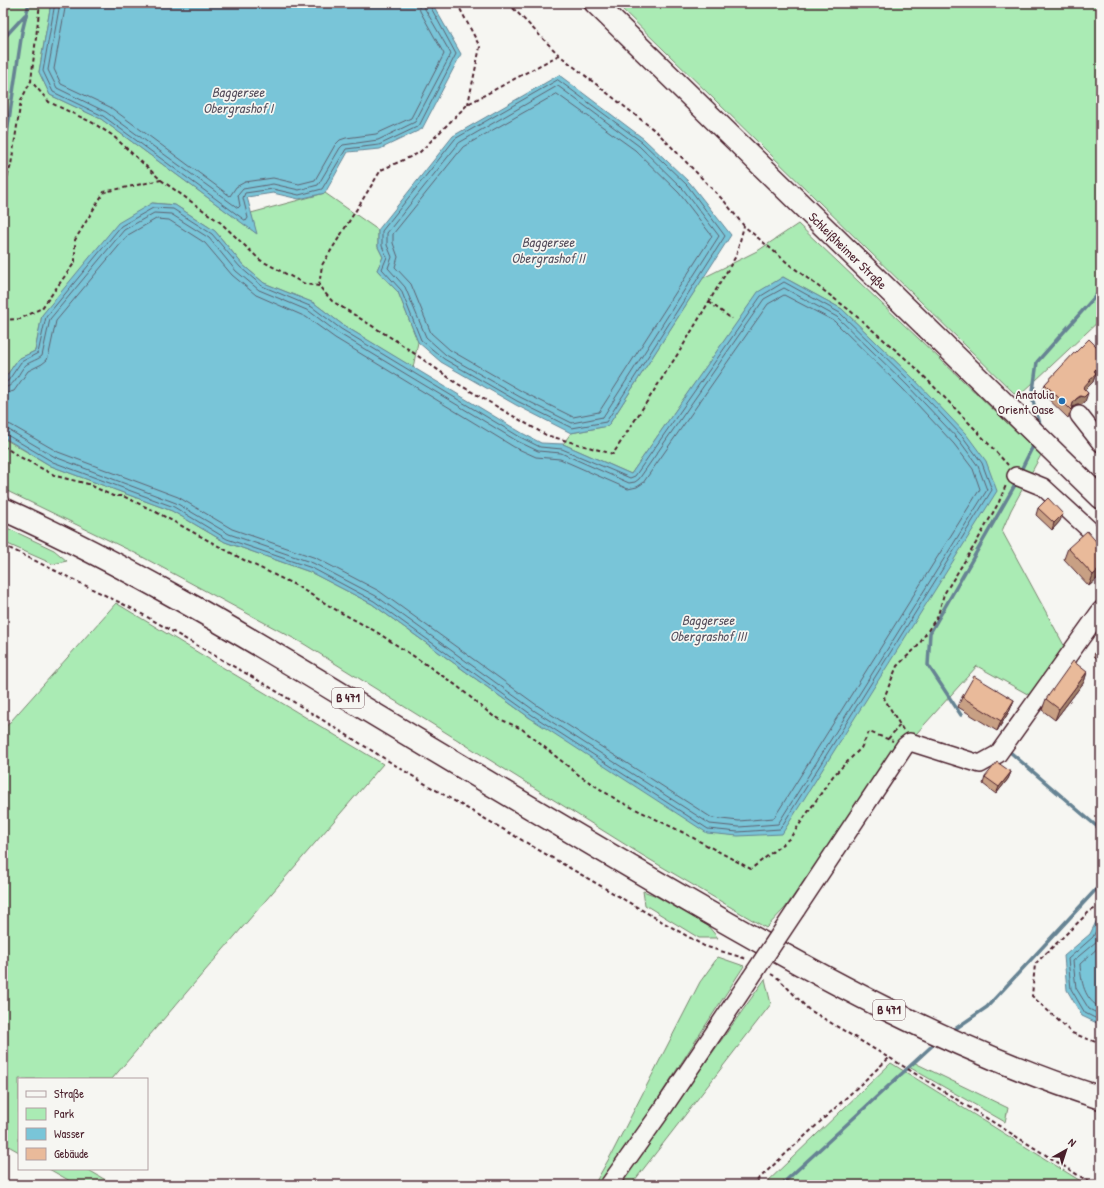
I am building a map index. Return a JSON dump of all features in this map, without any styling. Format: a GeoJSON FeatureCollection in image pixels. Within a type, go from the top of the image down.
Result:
{"type":"FeatureCollection","features":[{"type":"Feature","properties":{"kind":"highway","name":"B 471"},"geometry":{"type":"LineString","coordinates":[[3,509],[38,525],[142,578],[293,665],[630,867],[819,974],[974,1050],[1037,1076],[1101,1098]]}},
{"type":"Feature","properties":{"kind":"main road","name":"Schleißheimer Straße"},"geometry":{"type":"LineString","coordinates":[[595,3],[1100,495]]}},
{"type":"Feature","properties":{"kind":"street"},"geometry":{"type":"LineString","coordinates":[[1079,415],[1101,443]]}},
{"type":"Feature","properties":{"kind":"street"},"geometry":{"type":"LineString","coordinates":[[1009,474],[1043,487],[1092,532],[1101,545]]}},
{"type":"Feature","properties":{"kind":"street"},"geometry":{"type":"LineString","coordinates":[[609,1185],[660,1113],[907,744],[980,764],[998,754],[1101,610]]}},
{"type":"Feature","properties":{"kind":"path"},"geometry":{"type":"LineString","coordinates":[[3,190],[11,165],[22,100],[31,81],[40,3]]}},
{"type":"Feature","properties":{"kind":"path"},"geometry":{"type":"LineString","coordinates":[[457,3],[480,46],[468,104]]}},
{"type":"Feature","properties":{"kind":"path"},"geometry":{"type":"LineString","coordinates":[[508,3],[559,55],[658,133],[724,202],[744,226],[790,265],[848,309],[913,365],[974,428],[1009,474],[999,502],[976,543],[944,594],[938,614],[918,646],[897,666],[884,698],[900,725],[907,744]]}},
{"type":"Feature","properties":{"kind":"path"},"geometry":{"type":"LineString","coordinates":[[319,286],[322,265],[381,170],[419,153],[468,104],[559,55]]}},
{"type":"Feature","properties":{"kind":"path"},"geometry":{"type":"LineString","coordinates":[[31,81],[49,102],[93,123],[112,135],[161,180],[221,223],[260,260],[305,284],[319,286],[332,301],[398,342],[458,384],[546,436],[613,454],[709,302],[736,256],[744,226]]}},
{"type":"Feature","properties":{"kind":"path"},"geometry":{"type":"LineString","coordinates":[[3,320],[20,319],[42,308],[75,262],[76,240],[104,192],[161,180]]}},
{"type":"Feature","properties":{"kind":"path"},"geometry":{"type":"LineString","coordinates":[[709,302],[732,319]]}},
{"type":"Feature","properties":{"kind":"path"},"geometry":{"type":"LineString","coordinates":[[3,446],[56,476],[88,484],[113,496],[123,496],[295,585],[375,631],[421,661],[457,686],[493,716],[522,729],[580,776],[617,800],[684,833],[751,869],[790,838],[833,776],[861,748],[869,732],[907,744]]}},
{"type":"Feature","properties":{"kind":"path"},"geometry":{"type":"LineString","coordinates":[[3,545],[134,609],[268,686],[427,785],[704,946],[750,960]]}},
{"type":"Feature","properties":{"kind":"path"},"geometry":{"type":"LineString","coordinates":[[888,739],[900,725]]}},
{"type":"Feature","properties":{"kind":"path"},"geometry":{"type":"LineString","coordinates":[[1101,906],[1090,911],[1035,964],[1032,996],[1072,1033],[1101,1044]]}},
{"type":"Feature","properties":{"kind":"path"},"geometry":{"type":"LineString","coordinates":[[768,971],[779,979],[808,1009],[903,1066],[1094,1185]]}},
{"type":"Feature","properties":{"kind":"path"},"geometry":{"type":"LineString","coordinates":[[752,1185],[889,1058]]}},
{"type":"Feature","properties":{"kind":"green space"},"geometry":{"type":"Polygon","coordinates":[[[3,3],[51,3],[39,72],[50,95],[101,119],[256,233],[251,213],[325,193],[378,230],[378,247],[383,257],[377,270],[398,292],[418,342],[413,368],[343,325],[314,303],[264,283],[243,265],[215,231],[175,205],[152,203],[42,315],[35,351],[18,359],[3,381],[3,3]]]}},
{"type":"Feature","properties":{"kind":"green space"},"geometry":{"type":"Polygon","coordinates":[[[616,3],[1101,3],[1101,319],[1018,397],[616,3]]]}},
{"type":"Feature","properties":{"kind":"green space"},"geometry":{"type":"Polygon","coordinates":[[[798,224],[1041,455],[1011,510],[1002,531],[1066,649],[1031,696],[977,666],[916,734],[901,743],[785,908],[766,928],[642,855],[304,644],[135,553],[3,489],[3,438],[51,466],[172,511],[225,542],[310,572],[372,604],[530,718],[914,379],[842,309],[783,277],[758,293],[631,474],[563,444],[571,433],[608,426],[703,278],[759,250],[798,224]]]}},
{"type":"Feature","properties":{"kind":"green space"},"geometry":{"type":"Polygon","coordinates":[[[3,526],[54,550],[67,561],[53,564],[3,542],[3,526]]]}},
{"type":"Feature","properties":{"kind":"green space"},"geometry":{"type":"Polygon","coordinates":[[[116,603],[383,764],[113,1078],[18,1078],[18,1151],[3,1143],[3,730],[116,603]]]}},
{"type":"Feature","properties":{"kind":"green space"},"geometry":{"type":"Polygon","coordinates":[[[643,891],[654,895],[708,926],[718,938],[699,938],[645,905],[643,891]]]}},
{"type":"Feature","properties":{"kind":"green space"},"geometry":{"type":"Polygon","coordinates":[[[718,957],[744,966],[617,1162],[601,1185],[594,1185],[700,982],[718,957]]]}},
{"type":"Feature","properties":{"kind":"green space"},"geometry":{"type":"Polygon","coordinates":[[[765,979],[771,1004],[631,1185],[618,1185],[765,979]]]}},
{"type":"Feature","properties":{"kind":"green space"},"geometry":{"type":"Polygon","coordinates":[[[913,1062],[1008,1108],[1005,1122],[909,1067],[913,1062]]]}},
{"type":"Feature","properties":{"kind":"green space"},"geometry":{"type":"Polygon","coordinates":[[[891,1063],[1087,1185],[764,1185],[891,1063]]]}},
{"type":"Feature","properties":{"kind":"green space"},"geometry":{"type":"Polygon","coordinates":[[[51,1170],[89,1170],[114,1185],[77,1185],[51,1170]]]}},
{"type":"Feature","properties":{"kind":"water","name":"Baggersee Obergrashof I"},"geometry":{"type":"Polygon","coordinates":[[[51,3],[432,3],[461,54],[422,129],[380,149],[348,152],[325,193],[299,199],[273,193],[247,197],[257,234],[101,119],[50,95],[39,72],[51,3]]]}},
{"type":"Feature","properties":{"kind":"water","name":"Baggersee Obergrashof II"},"geometry":{"type":"Polygon","coordinates":[[[559,75],[644,139],[690,183],[731,235],[608,426],[571,433],[516,405],[441,362],[418,342],[398,292],[377,270],[383,257],[378,247],[378,230],[453,136],[559,75]]]}},
{"type":"Feature","properties":{"kind":"water","name":"Baggersee Obergrashof III"},"geometry":{"type":"Polygon","coordinates":[[[152,203],[175,205],[215,231],[243,265],[264,283],[314,303],[343,325],[522,433],[541,443],[563,444],[631,474],[758,292],[783,277],[842,309],[914,379],[966,434],[986,461],[997,491],[782,834],[738,836],[707,833],[530,718],[372,604],[310,572],[225,542],[172,511],[51,466],[3,437],[3,381],[18,359],[35,351],[42,315],[118,223],[152,203]]]}},
{"type":"Feature","properties":{"kind":"water"},"geometry":{"type":"Polygon","coordinates":[[[1101,913],[1101,1025],[1082,1016],[1067,990],[1064,956],[1090,934],[1101,913]]]}},
{"type":"Feature","properties":{"kind":"building"},"geometry":{"type":"Polygon","coordinates":[[[1089,339],[1101,351],[1101,364],[1094,371],[1096,373],[1083,388],[1088,393],[1084,397],[1080,396],[1076,399],[1071,410],[1045,384],[1089,339]]]}},
{"type":"Feature","properties":{"kind":"building"},"geometry":{"type":"Polygon","coordinates":[[[1048,498],[1063,514],[1054,523],[1038,508],[1048,498]]]}},
{"type":"Feature","properties":{"kind":"building"},"geometry":{"type":"Polygon","coordinates":[[[1087,531],[1101,547],[1101,568],[1093,575],[1068,548],[1087,531]]]}},
{"type":"Feature","properties":{"kind":"building"},"geometry":{"type":"Polygon","coordinates":[[[1101,643],[1101,653],[1096,649],[1101,643]]]}},
{"type":"Feature","properties":{"kind":"building"},"geometry":{"type":"Polygon","coordinates":[[[1073,661],[1087,672],[1059,709],[1046,699],[1073,661]]]}},
{"type":"Feature","properties":{"kind":"building"},"geometry":{"type":"Polygon","coordinates":[[[974,676],[1014,700],[1001,721],[962,697],[974,676]]]}},
{"type":"Feature","properties":{"kind":"building"},"geometry":{"type":"Polygon","coordinates":[[[997,762],[1011,772],[999,787],[985,777],[997,762]]]}},
{"type":"Feature","properties":{"kind":"waterway"},"geometry":{"type":"LineString","coordinates":[[3,160],[22,32],[29,3]]}},
{"type":"Feature","properties":{"kind":"waterway"},"geometry":{"type":"LineString","coordinates":[[3,39],[25,15]]}},
{"type":"Feature","properties":{"kind":"waterway"},"geometry":{"type":"LineString","coordinates":[[1041,427],[1032,398],[1037,362],[1101,290]]}},
{"type":"Feature","properties":{"kind":"waterway"},"geometry":{"type":"LineString","coordinates":[[1022,468],[1033,446]]}},
{"type":"Feature","properties":{"kind":"waterway"},"geometry":{"type":"LineString","coordinates":[[961,715],[928,665],[930,633],[1015,485]]}},
{"type":"Feature","properties":{"kind":"waterway"},"geometry":{"type":"LineString","coordinates":[[1010,752],[1101,830]]}},
{"type":"Feature","properties":{"kind":"waterway"},"geometry":{"type":"LineString","coordinates":[[955,1029],[987,1007],[1101,884]]}},
{"type":"Feature","properties":{"kind":"waterway"},"geometry":{"type":"LineString","coordinates":[[781,1185],[934,1044]]}},
{"type":"Feature","properties":{"kind":"place","name":"Anatolia Orient Oase"},"geometry":{"type":"Point","coordinates":[1062,401]}}]}
